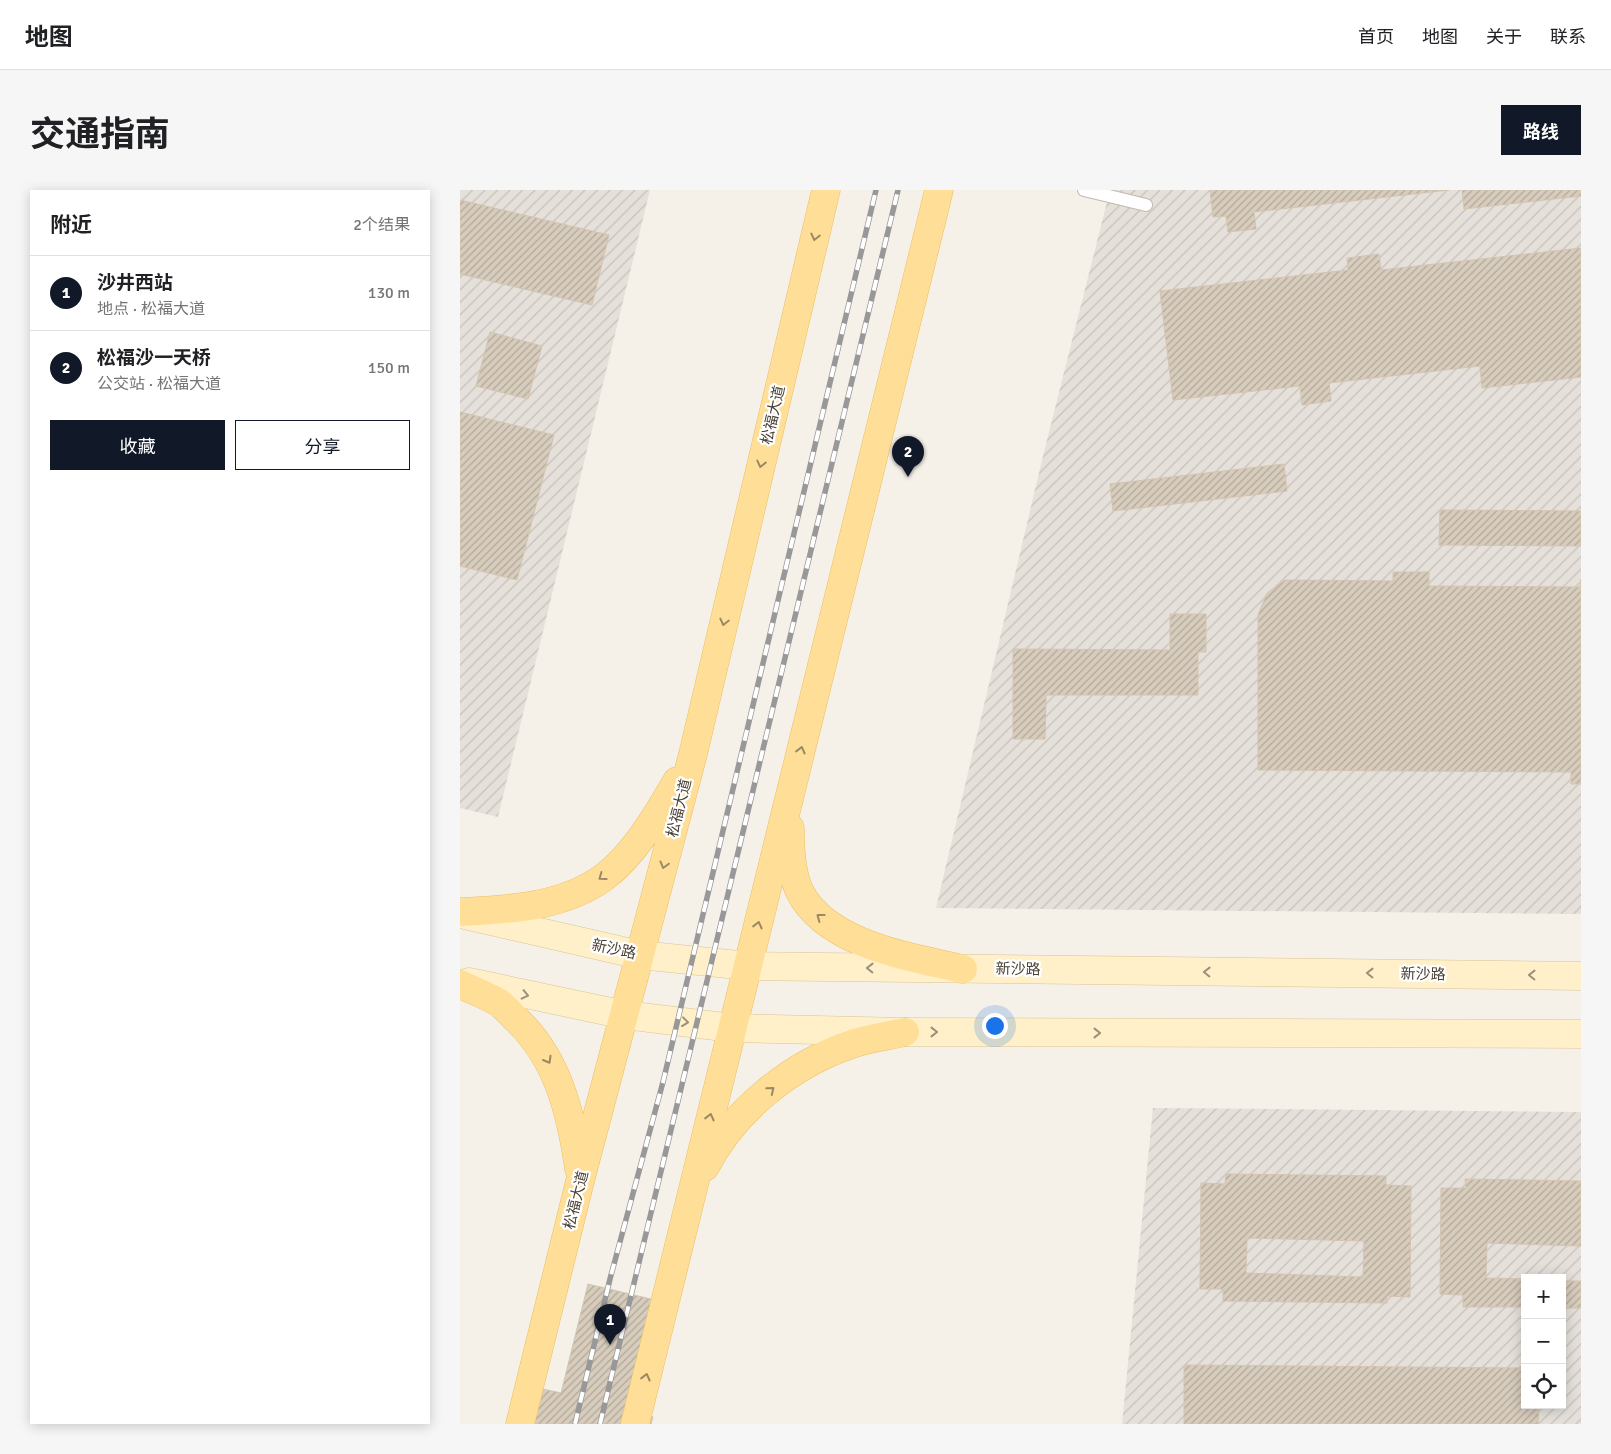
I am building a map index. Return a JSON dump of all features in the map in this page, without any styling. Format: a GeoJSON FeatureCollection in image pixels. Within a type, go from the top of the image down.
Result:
{"type":"FeatureCollection","features":[{"type":"Feature","properties":{"kind":"main road","name":"松福大道"},"geometry":{"type":"LineString","coordinates":[[520,1424],[580,1181],[692,754],[826,190]]}},
{"type":"Feature","properties":{"kind":"main road"},"geometry":{"type":"LineString","coordinates":[[634,1424],[938,190]]}},
{"type":"Feature","properties":{"kind":"main road"},"geometry":{"type":"LineString","coordinates":[[460,913],[541,904],[573,894],[603,877],[632,850],[660,810],[692,754]]}},
{"type":"Feature","properties":{"kind":"main road"},"geometry":{"type":"LineString","coordinates":[[790,793],[790,840],[793,872],[800,892],[814,912],[844,934],[873,946],[963,969]]}},
{"type":"Feature","properties":{"kind":"main road","name":"新沙路"},"geometry":{"type":"LineString","coordinates":[[460,913],[640,955],[748,966],[1581,976]]}},
{"type":"Feature","properties":{"kind":"main road"},"geometry":{"type":"LineString","coordinates":[[460,980],[625,1015],[732,1028],[905,1032],[1581,1034]]}},
{"type":"Feature","properties":{"kind":"main road"},"geometry":{"type":"LineString","coordinates":[[460,984],[499,1003],[532,1033],[550,1062],[564,1098],[574,1139],[580,1181]]}},
{"type":"Feature","properties":{"kind":"main road"},"geometry":{"type":"LineString","coordinates":[[690,1198],[716,1147],[741,1117],[770,1090],[807,1063],[853,1043],[905,1032]]}},
{"type":"Feature","properties":{"kind":"lane"},"geometry":{"type":"LineString","coordinates":[[1084,190],[1146,204]]}},
{"type":"Feature","properties":{"kind":"shaded area"},"geometry":{"type":"Polygon","coordinates":[[[460,190],[650,190],[498,817],[460,808],[460,190]]]}},
{"type":"Feature","properties":{"kind":"shaded area"},"geometry":{"type":"Polygon","coordinates":[[[1110,190],[1581,190],[1581,914],[936,908],[1043,456],[1110,190]]]}},
{"type":"Feature","properties":{"kind":"shaded area"},"geometry":{"type":"Polygon","coordinates":[[[1153,1108],[1581,1112],[1581,1424],[1122,1424],[1153,1108]]]}},
{"type":"Feature","properties":{"kind":"building"},"geometry":{"type":"Polygon","coordinates":[[[1210,190],[1449,190],[1254,212],[1256,229],[1228,232],[1226,216],[1213,217],[1210,190]]]}},
{"type":"Feature","properties":{"kind":"building"},"geometry":{"type":"Polygon","coordinates":[[[1462,190],[1581,190],[1581,196],[1464,209],[1462,190]]]}},
{"type":"Feature","properties":{"kind":"building"},"geometry":{"type":"Polygon","coordinates":[[[460,200],[609,235],[592,305],[460,274],[460,200]]]}},
{"type":"Feature","properties":{"kind":"building"},"geometry":{"type":"Polygon","coordinates":[[[1581,248],[1581,377],[1482,388],[1480,366],[1329,383],[1331,401],[1302,405],[1300,386],[1173,400],[1160,291],[1348,270],[1347,258],[1379,254],[1381,270],[1581,248]]]}},
{"type":"Feature","properties":{"kind":"building"},"geometry":{"type":"Polygon","coordinates":[[[490,332],[542,346],[528,399],[476,386],[490,332]]]}},
{"type":"Feature","properties":{"kind":"building"},"geometry":{"type":"Polygon","coordinates":[[[460,412],[554,435],[517,580],[460,566],[460,412]]]}},
{"type":"Feature","properties":{"kind":"building"},"geometry":{"type":"Polygon","coordinates":[[[1284,464],[1287,491],[1113,511],[1110,484],[1284,464]]]}},
{"type":"Feature","properties":{"kind":"building"},"geometry":{"type":"Polygon","coordinates":[[[1440,510],[1581,511],[1581,546],[1439,545],[1440,510]]]}},
{"type":"Feature","properties":{"kind":"building"},"geometry":{"type":"Polygon","coordinates":[[[1393,572],[1429,572],[1429,586],[1580,587],[1581,579],[1581,784],[1571,784],[1571,772],[1258,770],[1258,615],[1267,593],[1285,580],[1393,581],[1393,572]]]}},
{"type":"Feature","properties":{"kind":"building"},"geometry":{"type":"Polygon","coordinates":[[[1170,614],[1206,614],[1206,652],[1198,652],[1198,695],[1046,695],[1045,739],[1013,739],[1013,649],[1170,650],[1170,614]]]}},
{"type":"Feature","properties":{"kind":"building"},"geometry":{"type":"Polygon","coordinates":[[[1226,1174],[1386,1176],[1386,1185],[1411,1186],[1410,1297],[1387,1296],[1387,1303],[1223,1301],[1223,1289],[1200,1289],[1201,1183],[1225,1184],[1226,1174]],[[1247,1238],[1246,1273],[1363,1277],[1364,1241],[1247,1238]]]}},
{"type":"Feature","properties":{"kind":"building"},"geometry":{"type":"Polygon","coordinates":[[[1465,1179],[1581,1181],[1581,1246],[1487,1243],[1486,1278],[1521,1279],[1521,1307],[1463,1307],[1463,1295],[1440,1294],[1441,1188],[1466,1188],[1465,1179]]]}},
{"type":"Feature","properties":{"kind":"building"},"geometry":{"type":"Polygon","coordinates":[[[1566,1281],[1581,1281],[1581,1308],[1566,1308],[1566,1281]]]}},
{"type":"Feature","properties":{"kind":"building"},"geometry":{"type":"Polygon","coordinates":[[[588,1284],[659,1301],[631,1412],[653,1417],[651,1424],[534,1424],[543,1389],[561,1393],[588,1284]]]}},
{"type":"Feature","properties":{"kind":"building"},"geometry":{"type":"Polygon","coordinates":[[[1184,1365],[1521,1368],[1521,1409],[1539,1409],[1538,1424],[1184,1424],[1184,1365]]]}},
{"type":"Feature","properties":{"kind":"railway"},"geometry":{"type":"LineString","coordinates":[[575,1424],[610,1279],[663,1082],[876,190]]}},
{"type":"Feature","properties":{"kind":"railway"},"geometry":{"type":"LineString","coordinates":[[600,1424],[898,190]]}},
{"type":"Feature","properties":{"kind":"place","name":"松福沙一天桥"},"geometry":{"type":"Point","coordinates":[908,477]}},
{"type":"Feature","properties":{"kind":"place","name":"沙井西站"},"geometry":{"type":"Point","coordinates":[610,1345]}}]}
